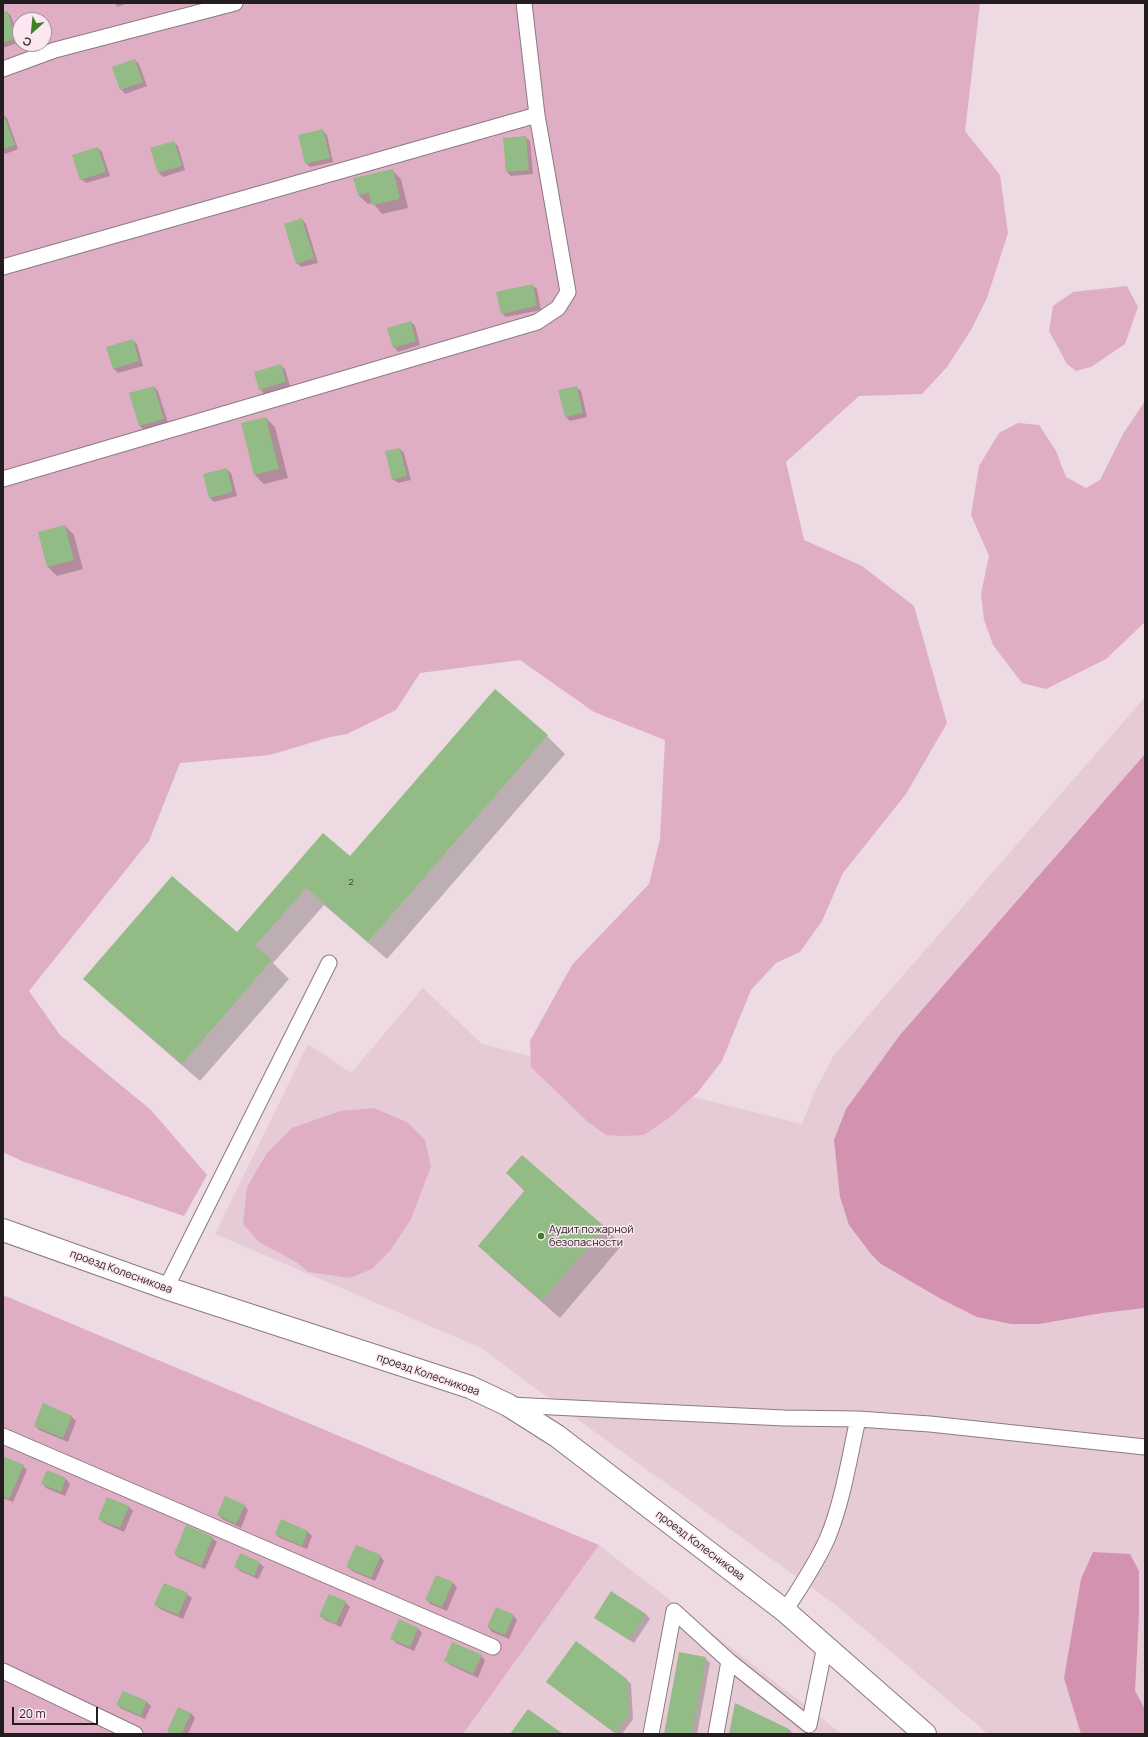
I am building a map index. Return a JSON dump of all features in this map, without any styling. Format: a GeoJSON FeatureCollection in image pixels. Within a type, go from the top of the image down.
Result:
{"type":"FeatureCollection","features":[{"type":"Feature","properties":{"kind":"street","name":"проезд Колесникова"},"geometry":{"type":"LineString","coordinates":[[3,1230],[166,1288],[470,1387],[508,1405],[556,1436],[785,1611],[925,1734]]}},
{"type":"Feature","properties":{"kind":"lane"},"geometry":{"type":"LineString","coordinates":[[3,69],[55,50],[235,3]]}},
{"type":"Feature","properties":{"kind":"lane"},"geometry":{"type":"LineString","coordinates":[[3,479],[537,322],[558,308],[568,292],[537,115],[524,3]]}},
{"type":"Feature","properties":{"kind":"lane"},"geometry":{"type":"LineString","coordinates":[[3,267],[537,115]]}},
{"type":"Feature","properties":{"kind":"lane"},"geometry":{"type":"LineString","coordinates":[[166,1288],[329,963]]}},
{"type":"Feature","properties":{"kind":"lane"},"geometry":{"type":"LineString","coordinates":[[508,1405],[784,1418],[858,1419],[930,1424],[1145,1447]]}},
{"type":"Feature","properties":{"kind":"lane"},"geometry":{"type":"LineString","coordinates":[[785,1611],[809,1573],[828,1538],[840,1503],[858,1419]]}},
{"type":"Feature","properties":{"kind":"lane"},"geometry":{"type":"LineString","coordinates":[[3,1436],[493,1647]]}},
{"type":"Feature","properties":{"kind":"lane"},"geometry":{"type":"LineString","coordinates":[[651,1734],[674,1611],[809,1730],[825,1646]]}},
{"type":"Feature","properties":{"kind":"lane"},"geometry":{"type":"LineString","coordinates":[[716,1734],[729,1661]]}},
{"type":"Feature","properties":{"kind":"lane"},"geometry":{"type":"LineString","coordinates":[[3,1671],[135,1734]]}},
{"type":"Feature","properties":{"kind":"shaded area"},"geometry":{"type":"Polygon","coordinates":[[[3,3],[980,3],[965,131],[1000,175],[1008,233],[987,298],[971,330],[947,367],[922,394],[859,396],[786,462],[804,540],[862,566],[914,606],[947,723],[906,794],[843,873],[822,921],[800,952],[776,963],[751,990],[722,1061],[698,1092],[669,1118],[644,1135],[606,1135],[588,1122],[531,1067],[530,1041],[572,965],[649,884],[660,839],[665,740],[594,712],[520,660],[420,673],[396,710],[347,734],[330,737],[270,755],[180,763],[149,841],[29,991],[60,1035],[151,1110],[207,1175],[184,1216],[22,1161],[3,1152],[3,3]]]}},
{"type":"Feature","properties":{"kind":"shaded area"},"geometry":{"type":"Polygon","coordinates":[[[1127,286],[1138,307],[1125,344],[1091,367],[1076,371],[1067,364],[1049,331],[1053,306],[1073,292],[1127,286]]]}},
{"type":"Feature","properties":{"kind":"shaded area"},"geometry":{"type":"Polygon","coordinates":[[[1145,401],[1145,622],[1106,659],[1046,689],[1022,683],[993,645],[984,620],[981,594],[989,556],[971,515],[979,466],[999,433],[1018,423],[1039,425],[1056,451],[1066,477],[1086,488],[1100,480],[1123,434],[1145,401]]]}},
{"type":"Feature","properties":{"kind":"shaded area"},"geometry":{"type":"Polygon","coordinates":[[[1145,697],[1145,1734],[988,1734],[836,1605],[607,1441],[481,1348],[215,1234],[308,1044],[351,1073],[423,988],[482,1044],[802,1124],[814,1093],[834,1055],[1145,697]]]}},
{"type":"Feature","properties":{"kind":"shaded area"},"geometry":{"type":"Polygon","coordinates":[[[1145,754],[1145,1308],[1102,1313],[1039,1324],[1011,1324],[977,1317],[941,1299],[881,1264],[871,1254],[849,1225],[840,1197],[834,1140],[846,1109],[900,1035],[1145,754]]]}},
{"type":"Feature","properties":{"kind":"shaded area"},"geometry":{"type":"Polygon","coordinates":[[[374,1108],[407,1122],[425,1140],[431,1166],[411,1219],[390,1251],[372,1269],[350,1278],[308,1272],[298,1263],[259,1242],[243,1224],[247,1187],[267,1153],[292,1128],[340,1111],[374,1108]]]}},
{"type":"Feature","properties":{"kind":"shaded area"},"geometry":{"type":"Polygon","coordinates":[[[3,1295],[599,1545],[463,1734],[3,1734],[3,1295]]]}},
{"type":"Feature","properties":{"kind":"shaded area"},"geometry":{"type":"Polygon","coordinates":[[[599,1545],[842,1734],[463,1734],[599,1545]]]}},
{"type":"Feature","properties":{"kind":"shaded area"},"geometry":{"type":"Polygon","coordinates":[[[1093,1552],[1130,1554],[1139,1571],[1139,1614],[1135,1691],[1145,1709],[1145,1734],[1081,1734],[1064,1678],[1081,1579],[1093,1552]]]}},
{"type":"Feature","properties":{"kind":"building"},"geometry":{"type":"Polygon","coordinates":[[[7,11],[12,26],[12,40],[3,43],[3,12],[7,11]]]}},
{"type":"Feature","properties":{"kind":"building"},"geometry":{"type":"Polygon","coordinates":[[[135,59],[143,82],[120,90],[112,67],[135,59]]]}},
{"type":"Feature","properties":{"kind":"building"},"geometry":{"type":"Polygon","coordinates":[[[3,113],[15,145],[3,149],[3,113]]]}},
{"type":"Feature","properties":{"kind":"building"},"geometry":{"type":"Polygon","coordinates":[[[323,129],[330,158],[305,164],[298,135],[323,129]]]}},
{"type":"Feature","properties":{"kind":"building"},"geometry":{"type":"Polygon","coordinates":[[[526,136],[529,170],[506,172],[503,138],[526,136]]]}},
{"type":"Feature","properties":{"kind":"building"},"geometry":{"type":"Polygon","coordinates":[[[174,141],[182,166],[158,173],[150,148],[174,141]]]}},
{"type":"Feature","properties":{"kind":"building"},"geometry":{"type":"Polygon","coordinates":[[[98,147],[106,172],[80,180],[72,155],[98,147]]]}},
{"type":"Feature","properties":{"kind":"building"},"geometry":{"type":"Polygon","coordinates":[[[393,169],[400,199],[372,205],[369,193],[358,195],[353,178],[393,169]]]}},
{"type":"Feature","properties":{"kind":"building"},"geometry":{"type":"Polygon","coordinates":[[[302,218],[314,258],[296,264],[284,224],[302,218]]]}},
{"type":"Feature","properties":{"kind":"building"},"geometry":{"type":"Polygon","coordinates":[[[533,284],[537,306],[501,314],[496,292],[533,284]]]}},
{"type":"Feature","properties":{"kind":"building"},"geometry":{"type":"Polygon","coordinates":[[[411,321],[416,341],[393,348],[387,328],[411,321]]]}},
{"type":"Feature","properties":{"kind":"building"},"geometry":{"type":"Polygon","coordinates":[[[133,339],[139,361],[113,369],[106,347],[133,339]]]}},
{"type":"Feature","properties":{"kind":"building"},"geometry":{"type":"Polygon","coordinates":[[[281,364],[286,382],[259,390],[254,372],[281,364]]]}},
{"type":"Feature","properties":{"kind":"building"},"geometry":{"type":"Polygon","coordinates":[[[154,386],[164,419],[139,426],[129,393],[154,386]]]}},
{"type":"Feature","properties":{"kind":"building"},"geometry":{"type":"Polygon","coordinates":[[[577,386],[583,413],[565,417],[558,390],[577,386]]]}},
{"type":"Feature","properties":{"kind":"building"},"geometry":{"type":"Polygon","coordinates":[[[266,417],[279,469],[254,475],[241,423],[266,417]]]}},
{"type":"Feature","properties":{"kind":"building"},"geometry":{"type":"Polygon","coordinates":[[[400,448],[407,476],[392,480],[385,451],[400,448]]]}},
{"type":"Feature","properties":{"kind":"building"},"geometry":{"type":"Polygon","coordinates":[[[227,468],[233,492],[209,498],[203,474],[227,468]]]}},
{"type":"Feature","properties":{"kind":"building"},"geometry":{"type":"Polygon","coordinates":[[[65,525],[74,560],[47,567],[38,532],[65,525]]]}},
{"type":"Feature","properties":{"kind":"building"},"geometry":{"type":"Polygon","coordinates":[[[495,689],[548,735],[368,942],[306,888],[255,946],[272,960],[182,1064],[83,979],[172,876],[237,932],[323,833],[350,856],[495,689]]]}},
{"type":"Feature","properties":{"kind":"building","name":"Аудит пожарной безопасности"},"geometry":{"type":"Polygon","coordinates":[[[522,1155],[605,1227],[542,1301],[478,1246],[525,1190],[506,1173],[522,1155]]]}},
{"type":"Feature","properties":{"kind":"building"},"geometry":{"type":"Polygon","coordinates":[[[43,1403],[72,1416],[63,1438],[34,1426],[43,1403]]]}},
{"type":"Feature","properties":{"kind":"building"},"geometry":{"type":"Polygon","coordinates":[[[3,1456],[24,1465],[9,1499],[3,1496],[3,1456]]]}},
{"type":"Feature","properties":{"kind":"building"},"geometry":{"type":"Polygon","coordinates":[[[47,1470],[66,1478],[61,1492],[41,1484],[47,1470]]]}},
{"type":"Feature","properties":{"kind":"building"},"geometry":{"type":"Polygon","coordinates":[[[225,1496],[245,1505],[236,1524],[217,1515],[225,1496]]]}},
{"type":"Feature","properties":{"kind":"building"},"geometry":{"type":"Polygon","coordinates":[[[107,1497],[129,1506],[120,1528],[98,1519],[107,1497]]]}},
{"type":"Feature","properties":{"kind":"building"},"geometry":{"type":"Polygon","coordinates":[[[281,1519],[308,1531],[302,1546],[275,1534],[281,1519]]]}},
{"type":"Feature","properties":{"kind":"building"},"geometry":{"type":"Polygon","coordinates":[[[186,1525],[213,1537],[201,1566],[174,1554],[186,1525]]]}},
{"type":"Feature","properties":{"kind":"building"},"geometry":{"type":"Polygon","coordinates":[[[356,1545],[381,1555],[371,1578],[346,1567],[356,1545]]]}},
{"type":"Feature","properties":{"kind":"building"},"geometry":{"type":"Polygon","coordinates":[[[240,1553],[260,1562],[254,1576],[234,1567],[240,1553]]]}},
{"type":"Feature","properties":{"kind":"building"},"geometry":{"type":"Polygon","coordinates":[[[436,1575],[453,1582],[442,1607],[425,1600],[436,1575]]]}},
{"type":"Feature","properties":{"kind":"building"},"geometry":{"type":"Polygon","coordinates":[[[164,1583],[188,1593],[178,1615],[154,1605],[164,1583]]]}},
{"type":"Feature","properties":{"kind":"building"},"geometry":{"type":"Polygon","coordinates":[[[611,1591],[646,1614],[629,1640],[594,1618],[611,1591]]]}},
{"type":"Feature","properties":{"kind":"building"},"geometry":{"type":"Polygon","coordinates":[[[329,1594],[346,1601],[336,1624],[319,1616],[329,1594]]]}},
{"type":"Feature","properties":{"kind":"building"},"geometry":{"type":"Polygon","coordinates":[[[496,1607],[514,1615],[505,1635],[487,1627],[496,1607]]]}},
{"type":"Feature","properties":{"kind":"building"},"geometry":{"type":"Polygon","coordinates":[[[399,1619],[418,1628],[410,1647],[390,1639],[399,1619]]]}},
{"type":"Feature","properties":{"kind":"building"},"geometry":{"type":"Polygon","coordinates":[[[576,1641],[627,1679],[629,1714],[615,1733],[546,1682],[576,1641]]]}},
{"type":"Feature","properties":{"kind":"building"},"geometry":{"type":"Polygon","coordinates":[[[452,1642],[482,1655],[473,1674],[444,1661],[452,1642]]]}},
{"type":"Feature","properties":{"kind":"building"},"geometry":{"type":"Polygon","coordinates":[[[679,1652],[706,1657],[692,1734],[664,1734],[679,1652]]]}},
{"type":"Feature","properties":{"kind":"building"},"geometry":{"type":"Polygon","coordinates":[[[123,1691],[147,1701],[141,1716],[116,1705],[123,1691]]]}},
{"type":"Feature","properties":{"kind":"building"},"geometry":{"type":"Polygon","coordinates":[[[735,1703],[789,1729],[788,1734],[729,1734],[735,1703]]]}},
{"type":"Feature","properties":{"kind":"building"},"geometry":{"type":"Polygon","coordinates":[[[178,1707],[191,1713],[182,1734],[173,1734],[167,1731],[178,1707]]]}},
{"type":"Feature","properties":{"kind":"building"},"geometry":{"type":"Polygon","coordinates":[[[528,1709],[563,1734],[510,1734],[528,1709]]]}},
{"type":"Feature","properties":{"kind":"place","name":"Аудит пожарной безопасности"},"geometry":{"type":"Point","coordinates":[541,1236]}}]}
